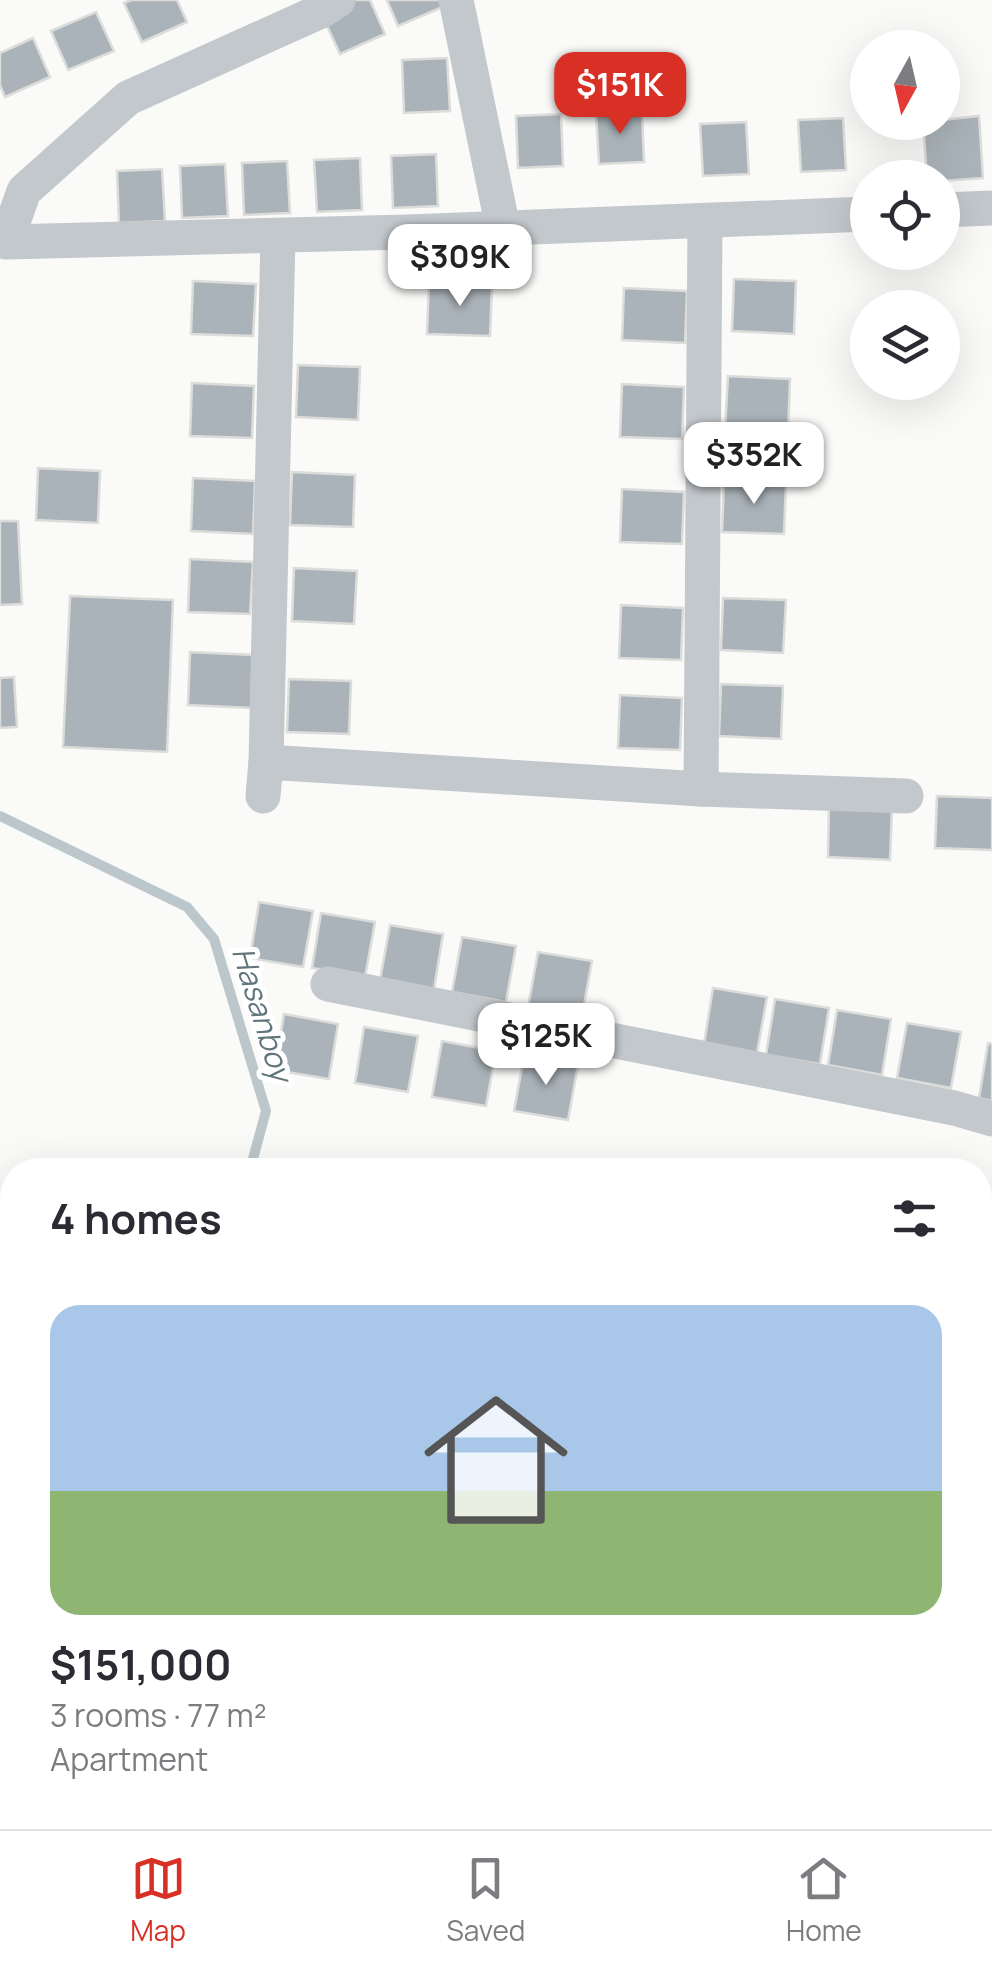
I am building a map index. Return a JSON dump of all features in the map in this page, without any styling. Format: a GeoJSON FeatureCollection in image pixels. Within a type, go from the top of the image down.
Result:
{"type":"FeatureCollection","features":[{"type":"Feature","properties":{"kind":"street"},"geometry":{"type":"LineString","coordinates":[[338,0],[128,98],[24,191],[6,242],[705,223],[850,215]]}},
{"type":"Feature","properties":{"kind":"street"},"geometry":{"type":"LineString","coordinates":[[456,0],[503,228]]}},
{"type":"Feature","properties":{"kind":"street"},"geometry":{"type":"LineString","coordinates":[[960,209],[992,208]]}},
{"type":"Feature","properties":{"kind":"street"},"geometry":{"type":"LineString","coordinates":[[701,789],[705,223]]}},
{"type":"Feature","properties":{"kind":"street"},"geometry":{"type":"LineString","coordinates":[[278,236],[265,779],[906,796]]}},
{"type":"Feature","properties":{"kind":"street"},"geometry":{"type":"LineString","coordinates":[[328,984],[992,1118]]}},
{"type":"Feature","properties":{"kind":"building"},"geometry":{"type":"Polygon","coordinates":[[[177,0],[187,22],[142,42],[124,3],[177,0]]]}},
{"type":"Feature","properties":{"kind":"building"},"geometry":{"type":"Polygon","coordinates":[[[355,0],[370,0],[385,34],[340,54],[322,15],[355,0]]]}},
{"type":"Feature","properties":{"kind":"building"},"geometry":{"type":"Polygon","coordinates":[[[387,0],[443,0],[445,6],[398,26],[387,0]]]}},
{"type":"Feature","properties":{"kind":"building"},"geometry":{"type":"Polygon","coordinates":[[[96,12],[114,51],[68,70],[51,31],[96,12]]]}},
{"type":"Feature","properties":{"kind":"building"},"geometry":{"type":"Polygon","coordinates":[[[33,38],[50,77],[5,97],[0,85],[0,53],[33,38]]]}},
{"type":"Feature","properties":{"kind":"building"},"geometry":{"type":"Polygon","coordinates":[[[447,58],[450,111],[404,113],[402,60],[447,58]]]}},
{"type":"Feature","properties":{"kind":"building"},"geometry":{"type":"Polygon","coordinates":[[[642,110],[644,162],[599,164],[596,113],[642,110]]]}},
{"type":"Feature","properties":{"kind":"building"},"geometry":{"type":"Polygon","coordinates":[[[561,114],[563,166],[518,168],[516,116],[561,114]]]}},
{"type":"Feature","properties":{"kind":"building"},"geometry":{"type":"Polygon","coordinates":[[[979,116],[983,178],[960,180],[960,160],[926,160],[924,140],[960,140],[960,118],[979,116]]]}},
{"type":"Feature","properties":{"kind":"building"},"geometry":{"type":"Polygon","coordinates":[[[843,118],[846,170],[801,172],[798,120],[843,118]]]}},
{"type":"Feature","properties":{"kind":"building"},"geometry":{"type":"Polygon","coordinates":[[[746,122],[749,174],[703,176],[700,124],[746,122]]]}},
{"type":"Feature","properties":{"kind":"building"},"geometry":{"type":"Polygon","coordinates":[[[436,154],[438,206],[393,208],[391,156],[436,154]]]}},
{"type":"Feature","properties":{"kind":"building"},"geometry":{"type":"Polygon","coordinates":[[[360,158],[362,210],[317,212],[314,160],[360,158]]]}},
{"type":"Feature","properties":{"kind":"building"},"geometry":{"type":"Polygon","coordinates":[[[287,161],[290,213],[244,215],[242,163],[287,161]]]}},
{"type":"Feature","properties":{"kind":"building"},"geometry":{"type":"Polygon","coordinates":[[[225,164],[228,216],[182,218],[180,166],[225,164]]]}},
{"type":"Feature","properties":{"kind":"building"},"geometry":{"type":"Polygon","coordinates":[[[162,169],[165,221],[119,223],[117,171],[162,169]]]}},
{"type":"Feature","properties":{"kind":"building"},"geometry":{"type":"Polygon","coordinates":[[[734,279],[796,281],[794,334],[732,331],[734,279]]]}},
{"type":"Feature","properties":{"kind":"building"},"geometry":{"type":"Polygon","coordinates":[[[193,281],[256,284],[253,336],[191,334],[193,281]]]}},
{"type":"Feature","properties":{"kind":"building"},"geometry":{"type":"Polygon","coordinates":[[[429,282],[492,284],[490,336],[427,334],[429,282]]]}},
{"type":"Feature","properties":{"kind":"building"},"geometry":{"type":"Polygon","coordinates":[[[624,288],[687,291],[685,343],[622,340],[624,288]]]}},
{"type":"Feature","properties":{"kind":"building"},"geometry":{"type":"Polygon","coordinates":[[[298,365],[360,367],[358,420],[296,417],[298,365]]]}},
{"type":"Feature","properties":{"kind":"building"},"geometry":{"type":"Polygon","coordinates":[[[728,376],[790,379],[788,432],[725,429],[728,376]]]}},
{"type":"Feature","properties":{"kind":"building"},"geometry":{"type":"Polygon","coordinates":[[[192,383],[254,386],[252,438],[190,436],[192,383]]]}},
{"type":"Feature","properties":{"kind":"building"},"geometry":{"type":"Polygon","coordinates":[[[622,384],[684,387],[682,439],[620,437],[622,384]]]}},
{"type":"Feature","properties":{"kind":"building"},"geometry":{"type":"Polygon","coordinates":[[[38,468],[100,471],[98,523],[36,520],[38,468]]]}},
{"type":"Feature","properties":{"kind":"building"},"geometry":{"type":"Polygon","coordinates":[[[292,472],[355,475],[353,527],[290,525],[292,472]]]}},
{"type":"Feature","properties":{"kind":"building"},"geometry":{"type":"Polygon","coordinates":[[[193,478],[255,481],[253,534],[191,531],[193,478]]]}},
{"type":"Feature","properties":{"kind":"building"},"geometry":{"type":"Polygon","coordinates":[[[724,480],[786,482],[784,534],[722,532],[724,480]]]}},
{"type":"Feature","properties":{"kind":"building"},"geometry":{"type":"Polygon","coordinates":[[[622,489],[684,492],[682,544],[620,542],[622,489]]]}},
{"type":"Feature","properties":{"kind":"building"},"geometry":{"type":"Polygon","coordinates":[[[0,521],[18,521],[22,604],[0,605],[0,521]]]}},
{"type":"Feature","properties":{"kind":"building"},"geometry":{"type":"Polygon","coordinates":[[[190,559],[253,562],[250,614],[188,612],[190,559]]]}},
{"type":"Feature","properties":{"kind":"building"},"geometry":{"type":"Polygon","coordinates":[[[294,568],[357,571],[354,624],[292,621],[294,568]]]}},
{"type":"Feature","properties":{"kind":"building"},"geometry":{"type":"Polygon","coordinates":[[[70,596],[173,600],[167,752],[63,747],[70,596]]]}},
{"type":"Feature","properties":{"kind":"building"},"geometry":{"type":"Polygon","coordinates":[[[723,598],[786,600],[783,653],[721,650],[723,598]]]}},
{"type":"Feature","properties":{"kind":"building"},"geometry":{"type":"Polygon","coordinates":[[[621,605],[683,608],[681,660],[619,658],[621,605]]]}},
{"type":"Feature","properties":{"kind":"building"},"geometry":{"type":"Polygon","coordinates":[[[190,652],[253,655],[251,708],[188,705],[190,652]]]}},
{"type":"Feature","properties":{"kind":"building"},"geometry":{"type":"Polygon","coordinates":[[[14,677],[17,727],[0,728],[0,678],[14,677]]]}},
{"type":"Feature","properties":{"kind":"building"},"geometry":{"type":"Polygon","coordinates":[[[289,679],[351,681],[349,734],[287,732],[289,679]]]}},
{"type":"Feature","properties":{"kind":"building"},"geometry":{"type":"Polygon","coordinates":[[[721,684],[783,686],[781,739],[719,736],[721,684]]]}},
{"type":"Feature","properties":{"kind":"building"},"geometry":{"type":"Polygon","coordinates":[[[620,695],[682,698],[680,750],[618,748],[620,695]]]}},
{"type":"Feature","properties":{"kind":"building"},"geometry":{"type":"Polygon","coordinates":[[[937,796],[992,798],[992,850],[935,848],[937,796]]]}},
{"type":"Feature","properties":{"kind":"building"},"geometry":{"type":"Polygon","coordinates":[[[829,805],[892,807],[890,860],[828,857],[829,805]]]}},
{"type":"Feature","properties":{"kind":"building"},"geometry":{"type":"Polygon","coordinates":[[[259,902],[313,911],[303,967],[250,958],[259,902]]]}},
{"type":"Feature","properties":{"kind":"building"},"geometry":{"type":"Polygon","coordinates":[[[321,913],[375,922],[365,977],[312,968],[321,913]]]}},
{"type":"Feature","properties":{"kind":"building"},"geometry":{"type":"Polygon","coordinates":[[[390,925],[443,934],[434,989],[380,980],[390,925]]]}},
{"type":"Feature","properties":{"kind":"building"},"geometry":{"type":"Polygon","coordinates":[[[462,937],[516,946],[506,1002],[452,992],[462,937]]]}},
{"type":"Feature","properties":{"kind":"building"},"geometry":{"type":"Polygon","coordinates":[[[538,952],[592,961],[582,1016],[528,1007],[538,952]]]}},
{"type":"Feature","properties":{"kind":"building"},"geometry":{"type":"Polygon","coordinates":[[[713,988],[767,997],[757,1053],[704,1044],[713,988]]]}},
{"type":"Feature","properties":{"kind":"building"},"geometry":{"type":"Polygon","coordinates":[[[775,999],[829,1008],[820,1064],[766,1055],[775,999]]]}},
{"type":"Feature","properties":{"kind":"building"},"geometry":{"type":"Polygon","coordinates":[[[837,1010],[891,1019],[882,1075],[828,1065],[837,1010]]]}},
{"type":"Feature","properties":{"kind":"building"},"geometry":{"type":"Polygon","coordinates":[[[284,1014],[338,1024],[329,1079],[275,1070],[284,1014]]]}},
{"type":"Feature","properties":{"kind":"building"},"geometry":{"type":"Polygon","coordinates":[[[907,1023],[961,1032],[951,1088],[897,1078],[907,1023]]]}},
{"type":"Feature","properties":{"kind":"building"},"geometry":{"type":"Polygon","coordinates":[[[364,1027],[418,1036],[408,1092],[355,1083],[364,1027]]]}},
{"type":"Feature","properties":{"kind":"building"},"geometry":{"type":"Polygon","coordinates":[[[442,1041],[496,1051],[486,1106],[432,1097],[442,1041]]]}},
{"type":"Feature","properties":{"kind":"building"},"geometry":{"type":"Polygon","coordinates":[[[988,1043],[992,1044],[992,1101],[979,1098],[988,1043]]]}},
{"type":"Feature","properties":{"kind":"building"},"geometry":{"type":"Polygon","coordinates":[[[524,1056],[578,1065],[568,1120],[514,1111],[524,1056]]]}},
{"type":"Feature","properties":{"kind":"waterway","name":"Hasanboy"},"geometry":{"type":"LineString","coordinates":[[0,816],[187,907],[214,939],[266,1111],[253,1158]]}}]}
